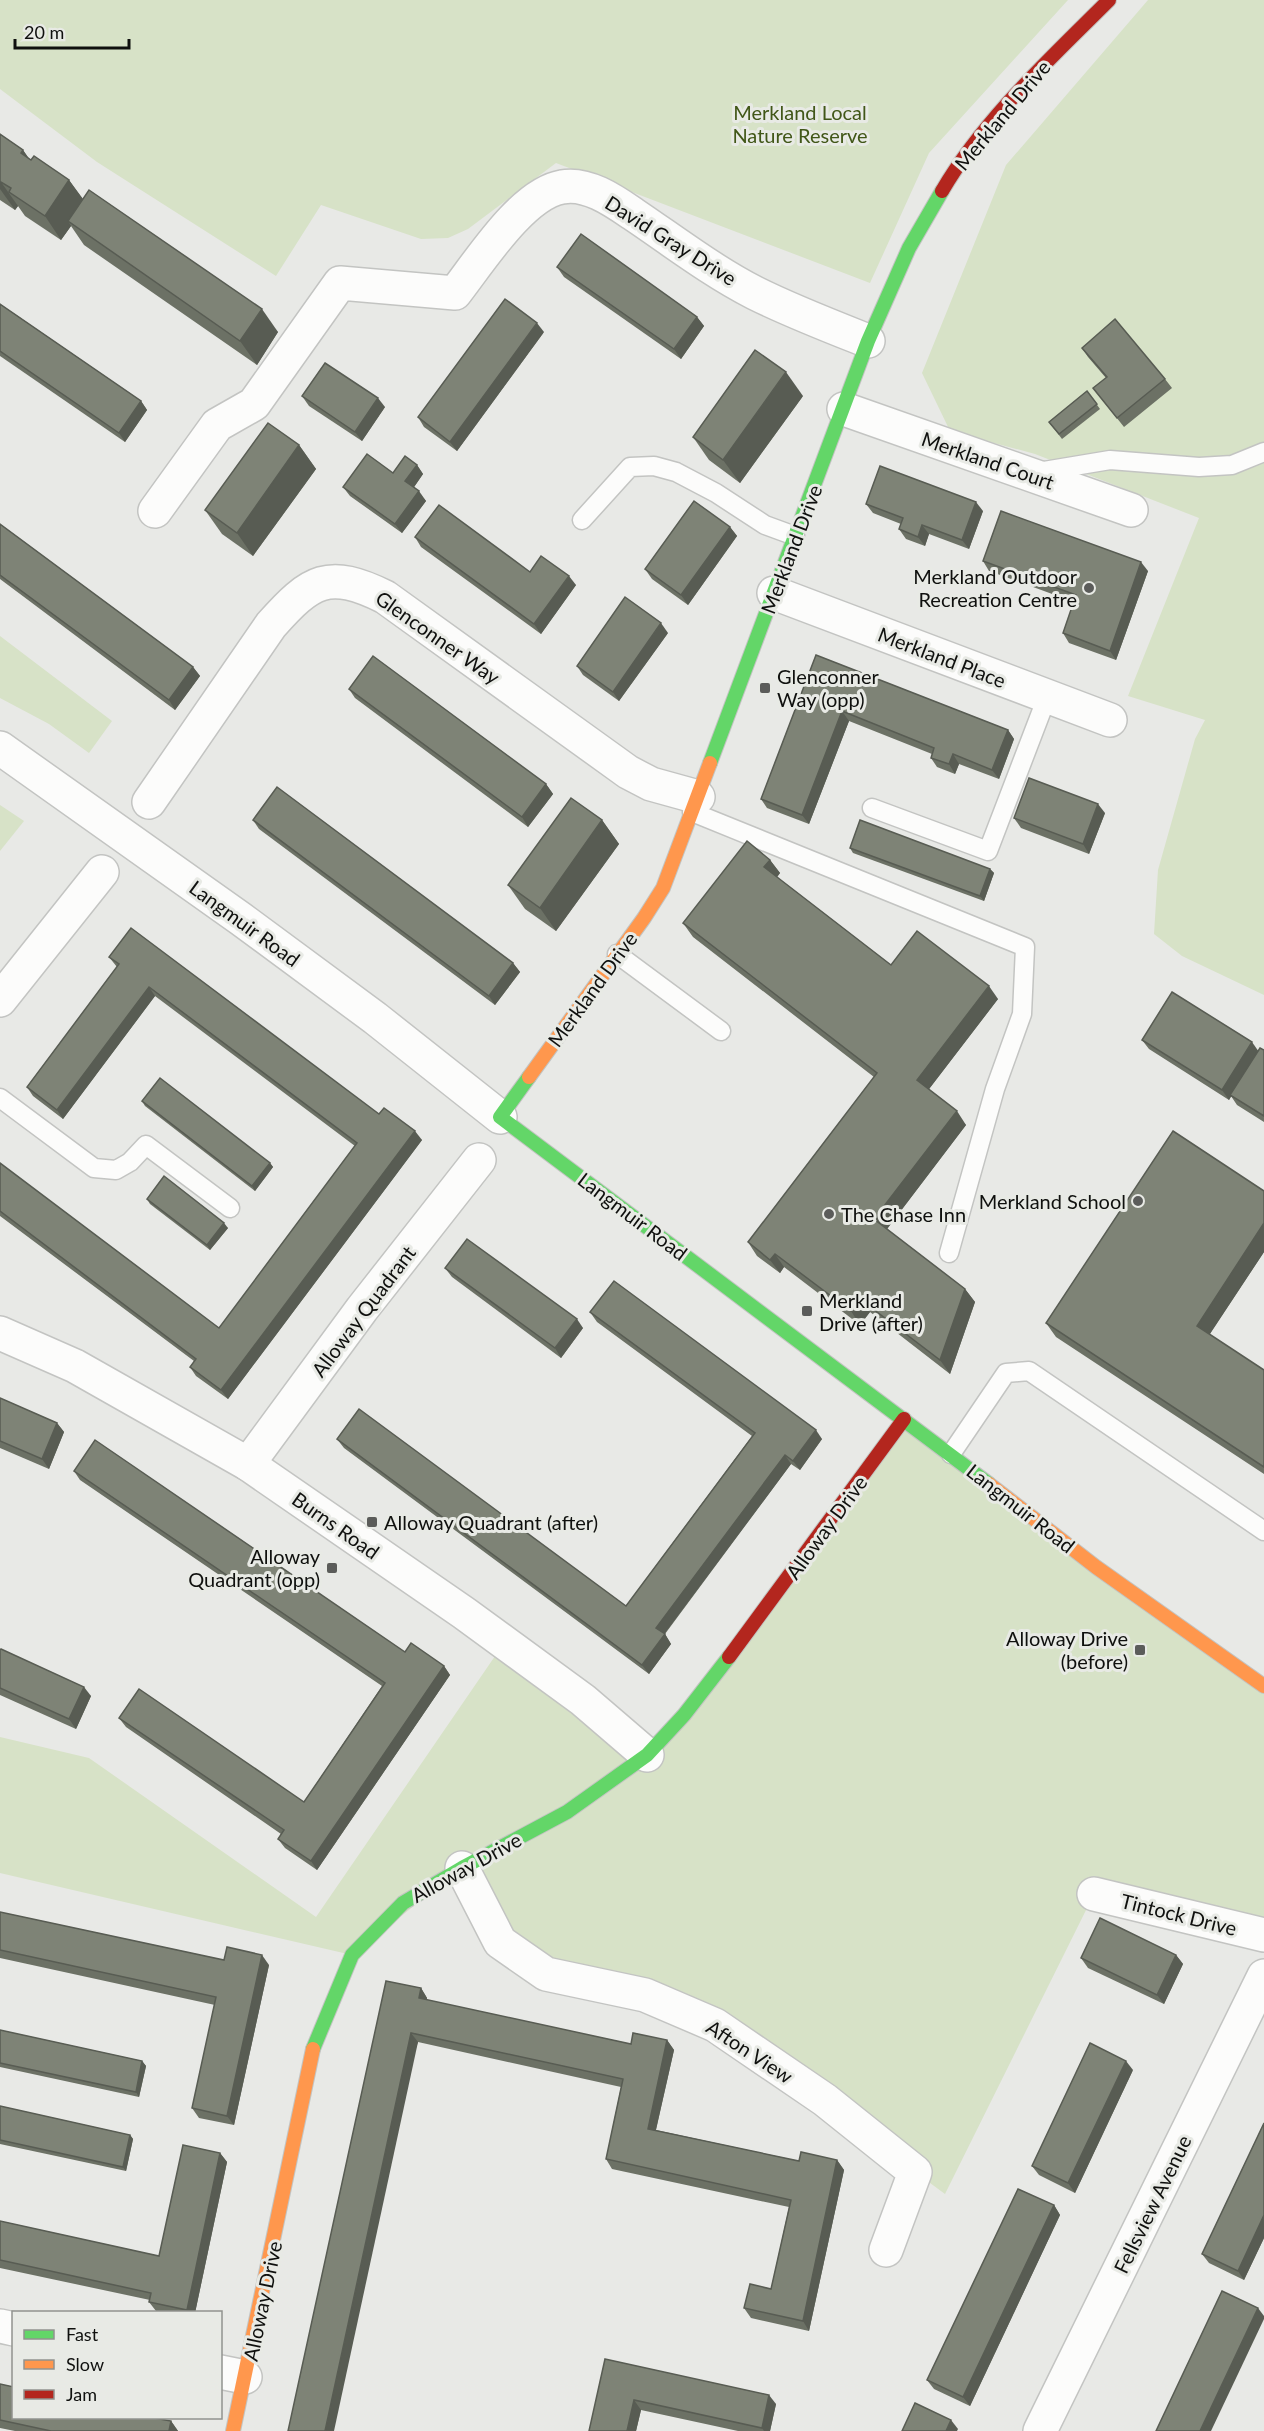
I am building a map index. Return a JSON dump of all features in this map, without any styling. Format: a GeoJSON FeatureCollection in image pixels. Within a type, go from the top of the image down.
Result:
{"type":"FeatureCollection","features":[{"type":"Feature","properties":{"kind":"street","name":"Merkland Drive"},"geometry":{"type":"LineString","coordinates":[[500,1117],[663,888],[868,340],[909,248],[959,162],[1024,84],[1109,0]]}},
{"type":"Feature","properties":{"kind":"street","name":"David Gray Drive"},"geometry":{"type":"LineString","coordinates":[[156,511],[217,425],[254,404],[340,283],[454,293],[513,218],[537,196],[562,187],[578,187],[594,192],[620,205],[728,278],[755,293],[868,340]]}},
{"type":"Feature","properties":{"kind":"street","name":"Merkland Court"},"geometry":{"type":"LineString","coordinates":[[844,409],[1131,510]]}},
{"type":"Feature","properties":{"kind":"street","name":"Glenconner Way"},"geometry":{"type":"LineString","coordinates":[[149,802],[271,625],[306,589],[325,583],[347,581],[385,597],[628,772],[695,805]]}},
{"type":"Feature","properties":{"kind":"street","name":"Merkland Place"},"geometry":{"type":"LineString","coordinates":[[774,593],[1110,720]]}},
{"type":"Feature","properties":{"kind":"street","name":"Langmuir Road"},"geometry":{"type":"LineString","coordinates":[[0,748],[241,919],[375,1018],[500,1117],[951,1454],[1096,1567],[1262,1680]]}},
{"type":"Feature","properties":{"kind":"street"},"geometry":{"type":"LineString","coordinates":[[0,1000],[102,872]]}},
{"type":"Feature","properties":{"kind":"street","name":"Alloway Quadrant"},"geometry":{"type":"LineString","coordinates":[[248,1464],[479,1160]]}},
{"type":"Feature","properties":{"kind":"street","name":"Burns Road"},"geometry":{"type":"LineString","coordinates":[[0,1333],[75,1366],[248,1464],[464,1613],[583,1700],[647,1755]]}},
{"type":"Feature","properties":{"kind":"street","name":"Alloway Drive"},"geometry":{"type":"LineString","coordinates":[[234,2431],[233,2375],[314,2045],[352,1955],[403,1903],[462,1868],[567,1812],[647,1755],[684,1715],[728,1659],[904,1419]]}},
{"type":"Feature","properties":{"kind":"street","name":"Afton View"},"geometry":{"type":"LineString","coordinates":[[462,1868],[500,1942],[546,1974],[645,1995],[715,2025],[825,2100],[915,2172],[886,2250]]}},
{"type":"Feature","properties":{"kind":"street","name":"Tintock Drive"},"geometry":{"type":"LineString","coordinates":[[1094,1894],[1264,1935]]}},
{"type":"Feature","properties":{"kind":"street","name":"Fellsview Avenue"},"geometry":{"type":"LineString","coordinates":[[1041,2431],[1264,1976]]}},
{"type":"Feature","properties":{"kind":"lane"},"geometry":{"type":"LineString","coordinates":[[1027,473],[1110,460],[1199,467],[1232,465],[1264,452]]}},
{"type":"Feature","properties":{"kind":"lane"},"geometry":{"type":"LineString","coordinates":[[582,520],[630,466],[654,466],[676,472],[716,493],[765,525],[795,537]]}},
{"type":"Feature","properties":{"kind":"lane"},"geometry":{"type":"LineString","coordinates":[[872,808],[988,851],[1047,697]]}},
{"type":"Feature","properties":{"kind":"lane"},"geometry":{"type":"LineString","coordinates":[[695,805],[1025,947],[1022,1014],[995,1089],[950,1253]]}},
{"type":"Feature","properties":{"kind":"lane"},"geometry":{"type":"LineString","coordinates":[[617,954],[721,1031]]}},
{"type":"Feature","properties":{"kind":"lane"},"geometry":{"type":"LineString","coordinates":[[0,1098],[94,1168],[116,1170],[130,1162],[146,1145],[230,1208]]}},
{"type":"Feature","properties":{"kind":"lane"},"geometry":{"type":"LineString","coordinates":[[951,1454],[1006,1373],[1029,1371],[1264,1531]]}},
{"type":"Feature","properties":{"kind":"green space","name":"Merkland Local Nature Reserve"},"geometry":{"type":"Polygon","coordinates":[[[0,0],[1068,0],[929,153],[870,283],[556,163],[468,229],[448,238],[421,239],[321,205],[276,276],[97,162],[0,89],[0,0]]]}},
{"type":"Feature","properties":{"kind":"green space"},"geometry":{"type":"Polygon","coordinates":[[[1148,0],[1264,0],[1264,995],[1182,956],[1154,934],[1158,870],[1195,739],[1205,720],[1128,696],[1199,518],[1035,454],[950,431],[922,373],[1006,165],[1148,0]]]}},
{"type":"Feature","properties":{"kind":"green space"},"geometry":{"type":"Polygon","coordinates":[[[0,636],[112,721],[89,753],[49,724],[0,698],[0,636]]]}},
{"type":"Feature","properties":{"kind":"green space"},"geometry":{"type":"Polygon","coordinates":[[[0,805],[24,821],[0,851],[0,805]]]}},
{"type":"Feature","properties":{"kind":"green space"},"geometry":{"type":"Polygon","coordinates":[[[904,1419],[1264,1686],[1264,1935],[1094,1894],[945,2194],[715,2025],[546,1974],[462,1868],[352,1955],[0,1873],[0,1737],[89,1758],[316,1917],[504,1643],[647,1755],[904,1419]]]}},
{"type":"Feature","properties":{"kind":"building"},"geometry":{"type":"Polygon","coordinates":[[[0,134],[23,150],[21,153],[31,160],[34,156],[69,180],[45,216],[9,192],[11,188],[1,182],[0,184],[0,134]]]}},
{"type":"Feature","properties":{"kind":"building"},"geometry":{"type":"Polygon","coordinates":[[[89,190],[262,309],[240,341],[68,221],[89,190]]]}},
{"type":"Feature","properties":{"kind":"building"},"geometry":{"type":"Polygon","coordinates":[[[581,234],[697,317],[674,349],[557,267],[581,234]]]}},
{"type":"Feature","properties":{"kind":"building"},"geometry":{"type":"Polygon","coordinates":[[[505,299],[537,323],[450,442],[418,417],[505,299]]]}},
{"type":"Feature","properties":{"kind":"building"},"geometry":{"type":"Polygon","coordinates":[[[0,304],[141,401],[119,433],[0,351],[0,304]]]}},
{"type":"Feature","properties":{"kind":"building"},"geometry":{"type":"Polygon","coordinates":[[[1115,319],[1165,379],[1117,418],[1093,388],[1107,377],[1082,348],[1115,319]]]}},
{"type":"Feature","properties":{"kind":"building"},"geometry":{"type":"Polygon","coordinates":[[[755,350],[786,372],[723,460],[693,437],[755,350]]]}},
{"type":"Feature","properties":{"kind":"building"},"geometry":{"type":"Polygon","coordinates":[[[325,363],[378,398],[355,432],[302,396],[325,363]]]}},
{"type":"Feature","properties":{"kind":"building"},"geometry":{"type":"Polygon","coordinates":[[[1087,391],[1097,404],[1059,434],[1049,422],[1087,391]]]}},
{"type":"Feature","properties":{"kind":"building"},"geometry":{"type":"Polygon","coordinates":[[[268,423],[299,445],[237,533],[205,510],[268,423]]]}},
{"type":"Feature","properties":{"kind":"building"},"geometry":{"type":"Polygon","coordinates":[[[367,454],[393,473],[405,456],[417,465],[405,481],[419,491],[395,524],[343,487],[367,454]]]}},
{"type":"Feature","properties":{"kind":"building"},"geometry":{"type":"Polygon","coordinates":[[[880,466],[976,502],[962,540],[922,525],[918,537],[899,529],[903,518],[866,504],[880,466]]]}},
{"type":"Feature","properties":{"kind":"building"},"geometry":{"type":"Polygon","coordinates":[[[694,501],[730,527],[681,595],[645,569],[694,501]]]}},
{"type":"Feature","properties":{"kind":"building"},"geometry":{"type":"Polygon","coordinates":[[[439,505],[530,572],[541,556],[569,576],[534,624],[415,537],[439,505]]]}},
{"type":"Feature","properties":{"kind":"building","name":"Merkland Outdoor Recreation Centre"},"geometry":{"type":"Polygon","coordinates":[[[1001,511],[1141,562],[1110,651],[1063,633],[1076,595],[983,561],[1001,511]]]}},
{"type":"Feature","properties":{"kind":"building"},"geometry":{"type":"Polygon","coordinates":[[[0,524],[193,667],[169,700],[0,575],[0,524]]]}},
{"type":"Feature","properties":{"kind":"building"},"geometry":{"type":"Polygon","coordinates":[[[625,597],[661,623],[613,692],[577,666],[625,597]]]}},
{"type":"Feature","properties":{"kind":"building"},"geometry":{"type":"Polygon","coordinates":[[[816,655],[1008,730],[992,770],[953,754],[949,764],[931,758],[934,748],[842,711],[802,815],[761,799],[816,655]]]}},
{"type":"Feature","properties":{"kind":"building"},"geometry":{"type":"Polygon","coordinates":[[[373,656],[546,784],[522,817],[349,689],[373,656]]]}},
{"type":"Feature","properties":{"kind":"building"},"geometry":{"type":"Polygon","coordinates":[[[1029,778],[1098,804],[1083,844],[1014,818],[1029,778]]]}},
{"type":"Feature","properties":{"kind":"building"},"geometry":{"type":"Polygon","coordinates":[[[277,787],[513,963],[489,996],[253,820],[277,787]]]}},
{"type":"Feature","properties":{"kind":"building"},"geometry":{"type":"Polygon","coordinates":[[[571,798],[602,820],[540,908],[508,885],[571,798]]]}},
{"type":"Feature","properties":{"kind":"building"},"geometry":{"type":"Polygon","coordinates":[[[860,820],[990,869],[980,896],[850,848],[860,820]]]}},
{"type":"Feature","properties":{"kind":"building"},"geometry":{"type":"Polygon","coordinates":[[[747,841],[770,860],[764,867],[891,965],[917,931],[989,986],[917,1080],[957,1111],[874,1219],[965,1289],[940,1360],[860,1299],[851,1311],[775,1254],[770,1260],[748,1242],[877,1073],[683,923],[747,841]]]}},
{"type":"Feature","properties":{"kind":"building"},"geometry":{"type":"Polygon","coordinates":[[[131,928],[379,1114],[384,1108],[415,1131],[221,1390],[190,1367],[196,1359],[0,1211],[0,1163],[219,1328],[357,1143],[149,987],[57,1110],[27,1087],[119,964],[109,957],[131,928]]]}},
{"type":"Feature","properties":{"kind":"building"},"geometry":{"type":"Polygon","coordinates":[[[1172,992],[1252,1042],[1222,1090],[1142,1040],[1172,992]]]}},
{"type":"Feature","properties":{"kind":"building"},"geometry":{"type":"Polygon","coordinates":[[[1260,1048],[1264,1050],[1264,1116],[1230,1095],[1260,1048]]]}},
{"type":"Feature","properties":{"kind":"building"},"geometry":{"type":"Polygon","coordinates":[[[160,1078],[270,1163],[252,1186],[142,1101],[160,1078]]]}},
{"type":"Feature","properties":{"kind":"building"},"geometry":{"type":"Polygon","coordinates":[[[1173,1131],[1264,1191],[1264,1223],[1197,1326],[1264,1370],[1264,1467],[1046,1323],[1173,1131]]]}},
{"type":"Feature","properties":{"kind":"building"},"geometry":{"type":"Polygon","coordinates":[[[164,1176],[224,1223],[207,1245],[147,1199],[164,1176]]]}},
{"type":"Feature","properties":{"kind":"building"},"geometry":{"type":"Polygon","coordinates":[[[467,1239],[577,1319],[555,1348],[445,1268],[467,1239]]]}},
{"type":"Feature","properties":{"kind":"building"},"geometry":{"type":"Polygon","coordinates":[[[614,1281],[816,1430],[793,1461],[785,1455],[656,1628],[665,1634],[642,1665],[337,1439],[359,1409],[626,1606],[755,1433],[590,1312],[614,1281]]]}},
{"type":"Feature","properties":{"kind":"building"},"geometry":{"type":"Polygon","coordinates":[[[0,1398],[57,1423],[42,1459],[0,1441],[0,1398]]]}},
{"type":"Feature","properties":{"kind":"building"},"geometry":{"type":"Polygon","coordinates":[[[95,1440],[405,1652],[411,1643],[444,1666],[311,1861],[278,1839],[284,1830],[119,1718],[139,1689],[304,1802],[385,1683],[74,1471],[95,1440]]]}},
{"type":"Feature","properties":{"kind":"building"},"geometry":{"type":"Polygon","coordinates":[[[1,1649],[84,1687],[69,1719],[0,1688],[1,1649]]]}},
{"type":"Feature","properties":{"kind":"building"},"geometry":{"type":"Polygon","coordinates":[[[0,1912],[224,1960],[227,1947],[262,1955],[227,2116],[192,2108],[216,1997],[0,1950],[0,1912]]]}},
{"type":"Feature","properties":{"kind":"building"},"geometry":{"type":"Polygon","coordinates":[[[1100,1918],[1176,1955],[1157,1995],[1081,1958],[1100,1918]]]}},
{"type":"Feature","properties":{"kind":"building"},"geometry":{"type":"Polygon","coordinates":[[[386,1981],[421,1988],[419,1998],[631,2044],[633,2033],[667,2040],[648,2129],[799,2161],[801,2152],[837,2160],[803,2321],[744,2308],[750,2284],[771,2289],[791,2200],[606,2159],[623,2079],[411,2033],[325,2431],[288,2431],[386,1981]]]}},
{"type":"Feature","properties":{"kind":"building"},"geometry":{"type":"Polygon","coordinates":[[[0,2030],[142,2061],[136,2092],[0,2063],[0,2030]]]}},
{"type":"Feature","properties":{"kind":"building"},"geometry":{"type":"Polygon","coordinates":[[[1090,2043],[1126,2061],[1068,2183],[1032,2166],[1090,2043]]]}},
{"type":"Feature","properties":{"kind":"building"},"geometry":{"type":"Polygon","coordinates":[[[0,2106],[130,2135],[123,2167],[0,2140],[0,2106]]]}},
{"type":"Feature","properties":{"kind":"building"},"geometry":{"type":"Polygon","coordinates":[[[1264,2123],[1264,2215],[1238,2271],[1202,2254],[1264,2123]]]}},
{"type":"Feature","properties":{"kind":"building"},"geometry":{"type":"Polygon","coordinates":[[[183,2145],[220,2153],[187,2310],[149,2302],[151,2293],[0,2260],[0,2221],[159,2256],[183,2145]]]}},
{"type":"Feature","properties":{"kind":"building"},"geometry":{"type":"Polygon","coordinates":[[[1018,2189],[1054,2205],[963,2397],[927,2380],[1018,2189]]]}},
{"type":"Feature","properties":{"kind":"building"},"geometry":{"type":"Polygon","coordinates":[[[1222,2291],[1258,2308],[1200,2431],[1156,2431],[1222,2291]]]}},
{"type":"Feature","properties":{"kind":"building"},"geometry":{"type":"Polygon","coordinates":[[[605,2359],[769,2395],[762,2428],[634,2400],[627,2431],[589,2431],[605,2359]]]}},
{"type":"Feature","properties":{"kind":"building"},"geometry":{"type":"Polygon","coordinates":[[[0,2384],[12,2387],[12,2419],[160,2419],[171,2421],[169,2431],[51,2431],[0,2420],[0,2384]]]}},
{"type":"Feature","properties":{"kind":"building"},"geometry":{"type":"Polygon","coordinates":[[[915,2403],[951,2420],[946,2431],[902,2431],[915,2403]]]}},
{"type":"Feature","properties":{"kind":"traffic: fast"},"geometry":{"type":"LineString","coordinates":[[710,763],[868,341],[909,248],[942,191]]}},
{"type":"Feature","properties":{"kind":"traffic: fast"},"geometry":{"type":"LineString","coordinates":[[529,1077],[500,1117],[989,1484]]}},
{"type":"Feature","properties":{"kind":"traffic: fast"},"geometry":{"type":"LineString","coordinates":[[313,2049],[352,1955],[403,1903],[462,1868],[567,1812],[647,1755],[684,1715],[729,1657]]}},
{"type":"Feature","properties":{"kind":"traffic: slow"},"geometry":{"type":"LineString","coordinates":[[529,1077],[644,918],[663,888],[710,763]]}},
{"type":"Feature","properties":{"kind":"traffic: slow"},"geometry":{"type":"LineString","coordinates":[[989,1484],[1096,1567],[1264,1686]]}},
{"type":"Feature","properties":{"kind":"traffic: slow"},"geometry":{"type":"LineString","coordinates":[[233,2431],[313,2049]]}},
{"type":"Feature","properties":{"kind":"traffic: jam"},"geometry":{"type":"LineString","coordinates":[[942,191],[959,164],[998,114],[1109,0]]}},
{"type":"Feature","properties":{"kind":"traffic: jam"},"geometry":{"type":"LineString","coordinates":[[729,1657],[904,1419]]}},
{"type":"Feature","properties":{"kind":"place","name":"Merkland Outdoor Recreation Centre"},"geometry":{"type":"Point","coordinates":[1089,588]}},
{"type":"Feature","properties":{"kind":"place","name":"Glenconner Way (opp)"},"geometry":{"type":"Point","coordinates":[765,688]}},
{"type":"Feature","properties":{"kind":"place","name":"Merkland School"},"geometry":{"type":"Point","coordinates":[1138,1201]}},
{"type":"Feature","properties":{"kind":"place","name":"The Chase Inn"},"geometry":{"type":"Point","coordinates":[829,1214]}},
{"type":"Feature","properties":{"kind":"place","name":"Merkland Drive (after)"},"geometry":{"type":"Point","coordinates":[807,1311]}},
{"type":"Feature","properties":{"kind":"place","name":"Alloway Quadrant (after)"},"geometry":{"type":"Point","coordinates":[372,1522]}},
{"type":"Feature","properties":{"kind":"place","name":"Alloway Quadrant (opp)"},"geometry":{"type":"Point","coordinates":[332,1568]}},
{"type":"Feature","properties":{"kind":"place","name":"Alloway Drive (before)"},"geometry":{"type":"Point","coordinates":[1140,1650]}}]}
